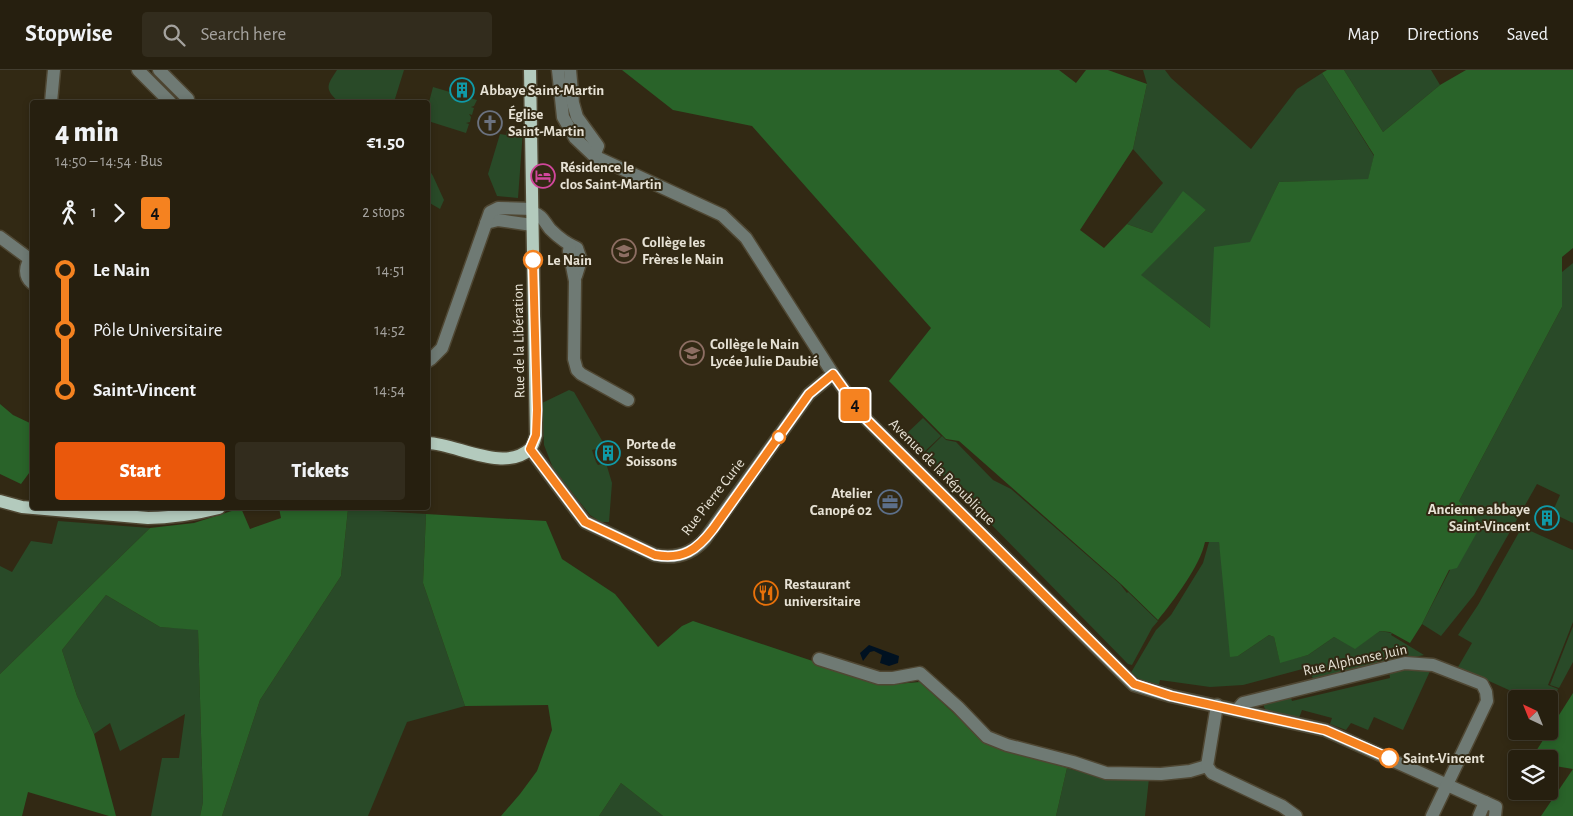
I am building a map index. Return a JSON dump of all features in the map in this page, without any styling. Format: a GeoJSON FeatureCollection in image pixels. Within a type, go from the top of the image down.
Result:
{"type":"FeatureCollection","features":[{"type":"Feature","properties":{"kind":"main road","name":"Rue de la Libération"},"geometry":{"type":"LineString","coordinates":[[530,70],[537,410],[536,435],[530,449]]}},
{"type":"Feature","properties":{"kind":"main road"},"geometry":{"type":"LineString","coordinates":[[430,443],[501,459],[517,456],[530,449]]}},
{"type":"Feature","properties":{"kind":"main road"},"geometry":{"type":"LineString","coordinates":[[0,501],[30,508]]}},
{"type":"Feature","properties":{"kind":"main road"},"geometry":{"type":"LineString","coordinates":[[56,510],[148,518],[189,515],[210,510]]}},
{"type":"Feature","properties":{"kind":"street"},"geometry":{"type":"LineString","coordinates":[[51,100],[54,70]]}},
{"type":"Feature","properties":{"kind":"street"},"geometry":{"type":"LineString","coordinates":[[138,70],[168,100]]}},
{"type":"Feature","properties":{"kind":"street"},"geometry":{"type":"LineString","coordinates":[[159,70],[188,100]]}},
{"type":"Feature","properties":{"kind":"street","name":"Avenue de la République"},"geometry":{"type":"LineString","coordinates":[[558,70],[563,116],[575,138],[594,156],[722,215],[746,238],[833,374],[863,416],[1134,684],[1144,689],[1325,730],[1447,784],[1492,808]]}},
{"type":"Feature","properties":{"kind":"street"},"geometry":{"type":"LineString","coordinates":[[570,70],[573,103],[577,117],[598,146],[594,156]]}},
{"type":"Feature","properties":{"kind":"street"},"geometry":{"type":"LineString","coordinates":[[430,359],[442,348],[486,223],[498,220],[532,219],[540,215],[550,230]]}},
{"type":"Feature","properties":{"kind":"street"},"geometry":{"type":"LineString","coordinates":[[532,219],[577,248],[581,260],[575,281],[574,359],[577,370],[628,400]]}},
{"type":"Feature","properties":{"kind":"street"},"geometry":{"type":"LineString","coordinates":[[0,236],[30,258]]}},
{"type":"Feature","properties":{"kind":"street"},"geometry":{"type":"LineString","coordinates":[[30,261],[27,264],[26,274],[30,280]]}},
{"type":"Feature","properties":{"kind":"street","name":"Rue Pierre Curie"},"geometry":{"type":"LineString","coordinates":[[530,449],[585,522],[655,555],[664,557],[681,555],[698,547],[713,529],[809,394],[833,374]]}},
{"type":"Feature","properties":{"kind":"street"},"geometry":{"type":"LineString","coordinates":[[819,659],[879,678],[893,678],[920,673],[958,707],[987,737],[1006,745],[1073,762],[1106,773],[1161,774],[1190,771],[1207,766]]}},
{"type":"Feature","properties":{"kind":"street","name":"Rue Alphonse Juin"},"geometry":{"type":"LineString","coordinates":[[1237,710],[1243,702],[1405,663],[1433,665],[1482,684],[1486,692],[1486,701],[1447,784]]}},
{"type":"Feature","properties":{"kind":"street"},"geometry":{"type":"LineString","coordinates":[[1217,705],[1207,766],[1212,774],[1282,806],[1296,816]]}},
{"type":"Feature","properties":{"kind":"street"},"geometry":{"type":"LineString","coordinates":[[1432,816],[1447,784]]}},
{"type":"Feature","properties":{"kind":"street"},"geometry":{"type":"LineString","coordinates":[[1479,816],[1492,808]]}},
{"type":"Feature","properties":{"kind":"green space"},"geometry":{"type":"Polygon","coordinates":[[[337,70],[404,70],[395,100],[337,100],[329,90],[331,80],[337,70]]]}},
{"type":"Feature","properties":{"kind":"green space"},"geometry":{"type":"Polygon","coordinates":[[[622,70],[1059,70],[1076,83],[1086,70],[1108,70],[1147,84],[1133,149],[1080,230],[1104,248],[1127,224],[1152,233],[1183,191],[1206,210],[1141,275],[1210,328],[1214,247],[1250,242],[1279,182],[1368,179],[1374,155],[1322,73],[1327,70],[1344,70],[1383,132],[1440,85],[1466,70],[1573,70],[1573,248],[1562,257],[1562,307],[1459,501],[1468,509],[1480,527],[1457,568],[1449,570],[1422,624],[1410,643],[1390,632],[1380,631],[1355,649],[1334,637],[1308,655],[1280,663],[1274,637],[1269,635],[1238,656],[1230,657],[1219,542],[1205,542],[1198,562],[1192,572],[1179,593],[1158,620],[1121,584],[959,441],[946,439],[889,381],[931,328],[752,126],[673,110],[622,70]]]}},
{"type":"Feature","properties":{"kind":"green space"},"geometry":{"type":"Polygon","coordinates":[[[1143,70],[1165,70],[1171,78],[1251,149],[1297,89],[1322,73],[1374,156],[1368,180],[1279,182],[1210,328],[1140,275],[1206,210],[1152,233],[1127,224],[1163,183],[1133,149],[1147,84],[1143,70]]]}},
{"type":"Feature","properties":{"kind":"green space"},"geometry":{"type":"Polygon","coordinates":[[[1344,70],[1431,70],[1440,85],[1383,132],[1344,70]]]}},
{"type":"Feature","properties":{"kind":"green space"},"geometry":{"type":"Polygon","coordinates":[[[433,87],[477,100],[474,106],[471,107],[474,108],[472,115],[469,114],[471,117],[470,122],[466,123],[469,124],[466,133],[430,122],[430,100],[433,87]]]}},
{"type":"Feature","properties":{"kind":"green space"},"geometry":{"type":"Polygon","coordinates":[[[508,126],[523,130],[518,198],[497,196],[488,174],[500,134],[506,135],[508,126]]]}},
{"type":"Feature","properties":{"kind":"green space"},"geometry":{"type":"Polygon","coordinates":[[[430,171],[444,200],[440,209],[430,203],[430,171]]]}},
{"type":"Feature","properties":{"kind":"green space"},"geometry":{"type":"Polygon","coordinates":[[[1573,263],[1573,523],[1552,513],[1560,495],[1537,484],[1474,595],[1441,636],[1422,624],[1450,570],[1468,509],[1459,501],[1562,307],[1562,272],[1573,263]]]}},
{"type":"Feature","properties":{"kind":"green space"},"geometry":{"type":"Polygon","coordinates":[[[569,390],[574,392],[605,447],[592,450],[598,465],[606,463],[612,483],[609,522],[601,522],[590,515],[553,468],[544,445],[542,403],[569,390]]]}},
{"type":"Feature","properties":{"kind":"green space"},"geometry":{"type":"Polygon","coordinates":[[[0,404],[13,415],[30,423],[30,472],[21,484],[0,474],[0,404]]]}},
{"type":"Feature","properties":{"kind":"green space"},"geometry":{"type":"Polygon","coordinates":[[[923,418],[941,436],[922,454],[904,436],[923,418]]]}},
{"type":"Feature","properties":{"kind":"green space"},"geometry":{"type":"Polygon","coordinates":[[[942,436],[946,440],[956,442],[993,480],[1011,489],[1120,584],[1127,593],[1158,621],[1152,628],[1132,665],[1128,664],[923,455],[942,436]]]}},
{"type":"Feature","properties":{"kind":"green space"},"geometry":{"type":"Polygon","coordinates":[[[235,510],[242,510],[250,529],[281,518],[279,510],[348,510],[341,576],[260,700],[222,816],[200,816],[203,802],[198,630],[160,627],[106,595],[62,650],[77,696],[94,734],[116,816],[109,816],[28,792],[22,816],[0,816],[0,674],[150,528],[194,523],[235,510]]]}},
{"type":"Feature","properties":{"kind":"green space"},"geometry":{"type":"Polygon","coordinates":[[[348,510],[426,514],[423,583],[465,706],[407,722],[368,816],[222,816],[260,700],[341,576],[348,510]]]}},
{"type":"Feature","properties":{"kind":"green space"},"geometry":{"type":"Polygon","coordinates":[[[426,514],[546,521],[562,559],[615,594],[658,647],[682,626],[693,621],[884,685],[920,682],[985,742],[1067,768],[1056,816],[663,816],[621,783],[599,816],[501,816],[537,771],[552,730],[548,705],[465,706],[423,583],[426,514]]]}},
{"type":"Feature","properties":{"kind":"green space"},"geometry":{"type":"Polygon","coordinates":[[[58,521],[150,528],[0,674],[0,566],[12,572],[31,541],[52,544],[58,521]]]}},
{"type":"Feature","properties":{"kind":"green space"},"geometry":{"type":"Polygon","coordinates":[[[1522,527],[1573,550],[1573,622],[1548,685],[1558,690],[1509,690],[1458,667],[1472,643],[1458,635],[1478,605],[1522,527]]]}},
{"type":"Feature","properties":{"kind":"green space"},"geometry":{"type":"Polygon","coordinates":[[[1209,542],[1219,542],[1238,656],[1269,635],[1274,637],[1280,662],[1308,655],[1334,637],[1355,648],[1380,631],[1392,633],[1391,635],[1424,655],[1313,680],[1310,667],[1243,685],[1210,687],[1160,680],[1158,689],[1129,676],[1156,630],[1171,615],[1203,563],[1209,542]]]}},
{"type":"Feature","properties":{"kind":"green space"},"geometry":{"type":"Polygon","coordinates":[[[106,595],[160,627],[198,629],[203,802],[200,816],[151,816],[162,758],[179,758],[185,714],[120,751],[110,723],[94,734],[77,696],[62,650],[106,595]]]}},
{"type":"Feature","properties":{"kind":"green space"},"geometry":{"type":"Polygon","coordinates":[[[1573,626],[1573,662],[1559,688],[1550,685],[1573,626]]]}},
{"type":"Feature","properties":{"kind":"green space"},"geometry":{"type":"Polygon","coordinates":[[[1401,669],[1430,671],[1403,730],[1374,717],[1368,730],[1351,723],[1346,730],[1330,724],[1332,718],[1302,710],[1299,718],[1266,710],[1264,707],[1264,703],[1290,695],[1292,701],[1390,678],[1389,671],[1401,669]]]}},
{"type":"Feature","properties":{"kind":"green space"},"geometry":{"type":"Polygon","coordinates":[[[1573,693],[1573,769],[1558,766],[1558,750],[1537,750],[1543,740],[1558,740],[1558,717],[1573,693]]]}},
{"type":"Feature","properties":{"kind":"green space"},"geometry":{"type":"Polygon","coordinates":[[[1067,768],[1106,779],[1149,778],[1145,816],[1056,816],[1067,768]]]}},
{"type":"Feature","properties":{"kind":"green space"},"geometry":{"type":"Polygon","coordinates":[[[1573,769],[1573,816],[1541,816],[1552,800],[1558,800],[1558,791],[1573,769]]]}},
{"type":"Feature","properties":{"kind":"green space"},"geometry":{"type":"Polygon","coordinates":[[[621,783],[663,816],[599,816],[621,783]]]}},
{"type":"Feature","properties":{"kind":"water"},"geometry":{"type":"Polygon","coordinates":[[[869,645],[899,656],[898,663],[889,666],[880,663],[882,655],[874,651],[870,652],[863,661],[860,653],[869,645]]]}},
{"type":"Feature","properties":{"kind":"bus line","name":"4"},"geometry":{"type":"LineString","coordinates":[[533,260],[537,410],[536,435],[530,449],[585,522],[655,555],[664,557],[681,555],[698,547],[713,529],[809,394],[833,374],[863,416],[1134,684],[1144,689],[1171,696],[1325,730],[1389,758]]}},
{"type":"Feature","properties":{"kind":"place","name":"Abbaye Saint-Martin"},"geometry":{"type":"Point","coordinates":[462,90]}},
{"type":"Feature","properties":{"kind":"place","name":"Église Saint-Martin"},"geometry":{"type":"Point","coordinates":[490,123]}},
{"type":"Feature","properties":{"kind":"place","name":"Résidence le clos Saint-Martin"},"geometry":{"type":"Point","coordinates":[543,176]}},
{"type":"Feature","properties":{"kind":"place","name":"Collège les Frères le Nain"},"geometry":{"type":"Point","coordinates":[624,251]}},
{"type":"Feature","properties":{"kind":"place","name":"Le Nain"},"geometry":{"type":"Point","coordinates":[533,260]}},
{"type":"Feature","properties":{"kind":"place","name":"Collège le Nain Lycée Julie Daubié"},"geometry":{"type":"Point","coordinates":[692,353]}},
{"type":"Feature","properties":{"kind":"place","name":"Porte de Soissons"},"geometry":{"type":"Point","coordinates":[608,453]}},
{"type":"Feature","properties":{"kind":"place","name":"Atelier Canopé 02"},"geometry":{"type":"Point","coordinates":[890,502]}},
{"type":"Feature","properties":{"kind":"place","name":"Ancienne abbaye Saint-Vincent"},"geometry":{"type":"Point","coordinates":[1547,518]}},
{"type":"Feature","properties":{"kind":"place","name":"Restaurant universitaire"},"geometry":{"type":"Point","coordinates":[766,593]}},
{"type":"Feature","properties":{"kind":"place","name":"Saint-Vincent"},"geometry":{"type":"Point","coordinates":[1389,758]}}]}
